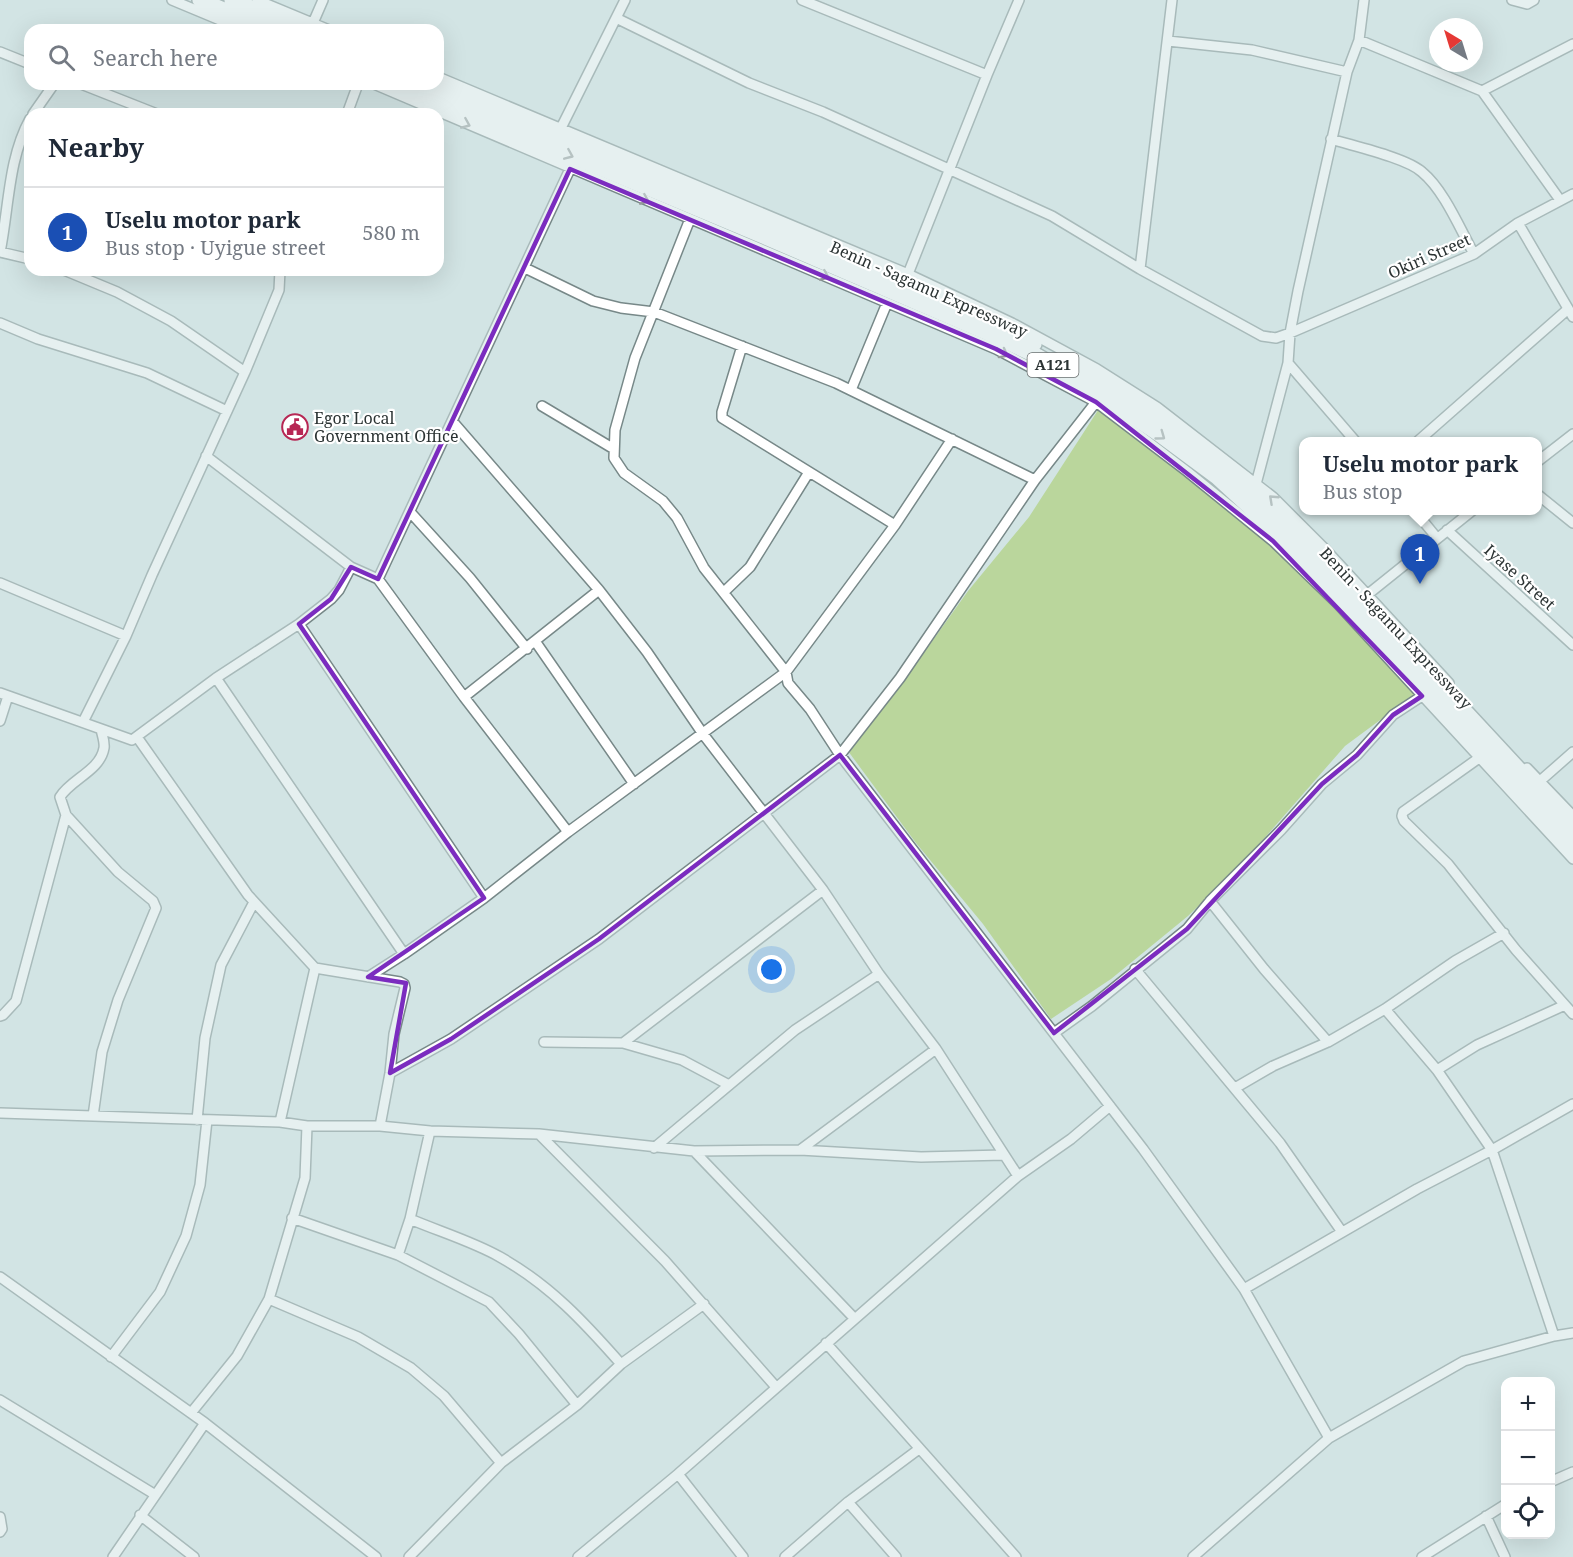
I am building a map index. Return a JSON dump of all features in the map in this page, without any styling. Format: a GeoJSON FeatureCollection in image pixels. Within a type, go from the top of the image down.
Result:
{"type":"FeatureCollection","features":[{"type":"Feature","properties":{"kind":"highway"},"geometry":{"type":"LineString","coordinates":[[200,0],[257,24]]}},
{"type":"Feature","properties":{"kind":"highway"},"geometry":{"type":"LineString","coordinates":[[232,0],[302,24]]}},
{"type":"Feature","properties":{"kind":"highway","name":"A121"},"geometry":{"type":"LineString","coordinates":[[444,89],[906,279],[986,327],[1061,358],[1120,393],[1158,418],[1275,513],[1356,594],[1573,828]]}},
{"type":"Feature","properties":{"kind":"highway","name":"Benin - Sagamu Expressway"},"geometry":{"type":"LineString","coordinates":[[413,90],[986,327],[1088,386],[1217,477],[1302,555],[1573,846]]}},
{"type":"Feature","properties":{"kind":"street"},"geometry":{"type":"LineString","coordinates":[[171,0],[229,24]]}},
{"type":"Feature","properties":{"kind":"street"},"geometry":{"type":"LineString","coordinates":[[257,0],[304,24]]}},
{"type":"Feature","properties":{"kind":"street"},"geometry":{"type":"LineString","coordinates":[[309,24],[323,0]]}},
{"type":"Feature","properties":{"kind":"street"},"geometry":{"type":"LineString","coordinates":[[561,128],[624,0]]}},
{"type":"Feature","properties":{"kind":"street"},"geometry":{"type":"LineString","coordinates":[[802,0],[987,75]]}},
{"type":"Feature","properties":{"kind":"street"},"geometry":{"type":"LineString","coordinates":[[906,279],[1019,0]]}},
{"type":"Feature","properties":{"kind":"street"},"geometry":{"type":"LineString","coordinates":[[1140,269],[1172,0]]}},
{"type":"Feature","properties":{"kind":"street"},"geometry":{"type":"LineString","coordinates":[[1256,484],[1288,363],[1290,333],[1331,139],[1347,72],[1359,40],[1364,0]]}},
{"type":"Feature","properties":{"kind":"street"},"geometry":{"type":"LineString","coordinates":[[1512,0],[1527,4],[1534,0]]}},
{"type":"Feature","properties":{"kind":"street","name":"Okiri Street"},"geometry":{"type":"LineString","coordinates":[[616,18],[749,83],[823,112],[1052,216],[1140,269],[1262,336],[1276,338],[1290,333],[1474,254],[1518,223],[1573,194]]}},
{"type":"Feature","properties":{"kind":"street"},"geometry":{"type":"LineString","coordinates":[[1359,40],[1482,91],[1560,200]]}},
{"type":"Feature","properties":{"kind":"street"},"geometry":{"type":"LineString","coordinates":[[1168,41],[1252,50],[1347,72]]}},
{"type":"Feature","properties":{"kind":"street"},"geometry":{"type":"LineString","coordinates":[[1482,91],[1573,44]]}},
{"type":"Feature","properties":{"kind":"street"},"geometry":{"type":"LineString","coordinates":[[0,52],[24,62]]}},
{"type":"Feature","properties":{"kind":"street"},"geometry":{"type":"LineString","coordinates":[[444,79],[1012,323],[1097,369],[1157,407],[1256,484],[1311,535],[1573,816]]}},
{"type":"Feature","properties":{"kind":"street"},"geometry":{"type":"LineString","coordinates":[[37,108],[50,90]]}},
{"type":"Feature","properties":{"kind":"street"},"geometry":{"type":"LineString","coordinates":[[96,90],[142,108]]}},
{"type":"Feature","properties":{"kind":"street"},"geometry":{"type":"LineString","coordinates":[[349,108],[356,90]]}},
{"type":"Feature","properties":{"kind":"street"},"geometry":{"type":"LineString","coordinates":[[388,90],[429,108]]}},
{"type":"Feature","properties":{"kind":"street"},"geometry":{"type":"LineString","coordinates":[[444,114],[996,349],[1096,402],[1273,541],[1338,604],[1573,859]]}},
{"type":"Feature","properties":{"kind":"street"},"geometry":{"type":"LineString","coordinates":[[24,132],[16,149],[7,221],[0,252],[24,258]]}},
{"type":"Feature","properties":{"kind":"street"},"geometry":{"type":"LineString","coordinates":[[1331,139],[1406,163],[1422,171],[1437,188],[1474,254]]}},
{"type":"Feature","properties":{"kind":"street"},"geometry":{"type":"LineString","coordinates":[[378,579],[411,513],[570,169]]}},
{"type":"Feature","properties":{"kind":"street"},"geometry":{"type":"LineString","coordinates":[[690,219],[635,358],[615,430],[614,458],[624,473],[663,501],[677,518],[704,568],[786,672],[788,683],[810,709],[840,755],[1110,1106],[1244,1289],[1329,1438]]}},
{"type":"Feature","properties":{"kind":"street"},"geometry":{"type":"LineString","coordinates":[[1422,437],[1570,314],[1518,223]]}},
{"type":"Feature","properties":{"kind":"street"},"geometry":{"type":"LineString","coordinates":[[525,268],[593,301],[621,308],[654,312],[851,390],[1035,480]]}},
{"type":"Feature","properties":{"kind":"street"},"geometry":{"type":"LineString","coordinates":[[78,276],[117,292],[171,321],[245,372]]}},
{"type":"Feature","properties":{"kind":"street"},"geometry":{"type":"LineString","coordinates":[[83,722],[126,636],[245,372],[279,290],[280,276]]}},
{"type":"Feature","properties":{"kind":"street"},"geometry":{"type":"LineString","coordinates":[[851,390],[887,303]]}},
{"type":"Feature","properties":{"kind":"street"},"geometry":{"type":"LineString","coordinates":[[0,323],[38,339],[147,373],[227,411]]}},
{"type":"Feature","properties":{"kind":"street"},"geometry":{"type":"LineString","coordinates":[[742,346],[722,418],[895,525]]}},
{"type":"Feature","properties":{"kind":"street"},"geometry":{"type":"LineString","coordinates":[[1288,363],[1353,437]]}},
{"type":"Feature","properties":{"kind":"street"},"geometry":{"type":"LineString","coordinates":[[390,1073],[451,1039],[599,939],[840,755],[900,678],[1035,480],[1096,402]]}},
{"type":"Feature","properties":{"kind":"street"},"geometry":{"type":"LineString","coordinates":[[542,406],[614,449]]}},
{"type":"Feature","properties":{"kind":"street"},"geometry":{"type":"LineString","coordinates":[[453,422],[599,590],[647,652],[703,734],[823,890],[879,974],[936,1049],[1018,1176]]}},
{"type":"Feature","properties":{"kind":"street"},"geometry":{"type":"LineString","coordinates":[[1542,458],[1573,434]]}},
{"type":"Feature","properties":{"kind":"street"},"geometry":{"type":"LineString","coordinates":[[368,977],[484,898],[568,832],[786,672],[895,525],[952,439]]}},
{"type":"Feature","properties":{"kind":"street"},"geometry":{"type":"LineString","coordinates":[[206,456],[351,567],[378,579],[464,697],[568,832]]}},
{"type":"Feature","properties":{"kind":"street"},"geometry":{"type":"LineString","coordinates":[[724,592],[750,567],[809,472]]}},
{"type":"Feature","properties":{"kind":"street"},"geometry":{"type":"LineString","coordinates":[[1542,498],[1573,523]]}},
{"type":"Feature","properties":{"kind":"street"},"geometry":{"type":"LineString","coordinates":[[411,513],[470,578],[527,649]]}},
{"type":"Feature","properties":{"kind":"street"},"geometry":{"type":"LineString","coordinates":[[1418,515],[1437,538]]}},
{"type":"Feature","properties":{"kind":"street"},"geometry":{"type":"LineString","coordinates":[[1367,595],[1466,515]]}},
{"type":"Feature","properties":{"kind":"street","name":"Iyase Street"},"geometry":{"type":"LineString","coordinates":[[1447,530],[1573,645]]}},
{"type":"Feature","properties":{"kind":"street"},"geometry":{"type":"LineString","coordinates":[[0,721],[4,694],[132,740],[216,678],[299,624],[331,599],[339,590],[351,567]]}},
{"type":"Feature","properties":{"kind":"street"},"geometry":{"type":"LineString","coordinates":[[0,584],[126,636]]}},
{"type":"Feature","properties":{"kind":"street"},"geometry":{"type":"LineString","coordinates":[[464,697],[599,590]]}},
{"type":"Feature","properties":{"kind":"street"},"geometry":{"type":"LineString","coordinates":[[299,624],[484,898]]}},
{"type":"Feature","properties":{"kind":"street"},"geometry":{"type":"LineString","coordinates":[[535,641],[634,784]]}},
{"type":"Feature","properties":{"kind":"street"},"geometry":{"type":"LineString","coordinates":[[216,678],[404,954]]}},
{"type":"Feature","properties":{"kind":"street"},"geometry":{"type":"LineString","coordinates":[[1054,1033],[1092,1006],[1186,929],[1322,784],[1357,755],[1393,715],[1422,696]]}},
{"type":"Feature","properties":{"kind":"street"},"geometry":{"type":"LineString","coordinates":[[93,1116],[102,1052],[115,1011],[156,908],[153,901],[117,872],[66,815],[61,796],[101,757],[105,746],[101,729]]}},
{"type":"Feature","properties":{"kind":"street"},"geometry":{"type":"LineString","coordinates":[[137,737],[254,902],[315,968],[404,984],[380,1126]]}},
{"type":"Feature","properties":{"kind":"street"},"geometry":{"type":"LineString","coordinates":[[1539,781],[1573,752]]}},
{"type":"Feature","properties":{"kind":"street"},"geometry":{"type":"LineString","coordinates":[[1479,758],[1403,812],[1402,816],[1404,821],[1448,864],[1516,950],[1573,1014]]}},
{"type":"Feature","properties":{"kind":"street"},"geometry":{"type":"LineString","coordinates":[[0,1016],[16,1001],[66,815]]}},
{"type":"Feature","properties":{"kind":"street"},"geometry":{"type":"LineString","coordinates":[[623,1043],[823,890]]}},
{"type":"Feature","properties":{"kind":"street"},"geometry":{"type":"LineString","coordinates":[[1210,901],[1264,969],[1328,1042]]}},
{"type":"Feature","properties":{"kind":"street"},"geometry":{"type":"LineString","coordinates":[[197,1119],[205,1038],[221,965],[254,902]]}},
{"type":"Feature","properties":{"kind":"street"},"geometry":{"type":"LineString","coordinates":[[1235,1088],[1273,1066],[1328,1042],[1385,1009],[1455,961],[1504,933]]}},
{"type":"Feature","properties":{"kind":"street"},"geometry":{"type":"LineString","coordinates":[[280,1122],[315,968]]}},
{"type":"Feature","properties":{"kind":"street"},"geometry":{"type":"LineString","coordinates":[[1135,969],[1280,1143],[1342,1232]]}},
{"type":"Feature","properties":{"kind":"street"},"geometry":{"type":"LineString","coordinates":[[654,1148],[795,1030],[879,974]]}},
{"type":"Feature","properties":{"kind":"street"},"geometry":{"type":"LineString","coordinates":[[1437,1070],[1477,1045],[1565,1005]]}},
{"type":"Feature","properties":{"kind":"street"},"geometry":{"type":"LineString","coordinates":[[1385,1009],[1437,1070],[1492,1150],[1554,1336]]}},
{"type":"Feature","properties":{"kind":"street"},"geometry":{"type":"LineString","coordinates":[[543,1042],[623,1043],[682,1060],[729,1085]]}},
{"type":"Feature","properties":{"kind":"street"},"geometry":{"type":"LineString","coordinates":[[800,1150],[936,1049]]}},
{"type":"Feature","properties":{"kind":"street"},"geometry":{"type":"LineString","coordinates":[[1244,1289],[1416,1189],[1492,1150],[1573,1104]]}},
{"type":"Feature","properties":{"kind":"street"},"geometry":{"type":"LineString","coordinates":[[578,1557],[678,1474],[1018,1176],[1071,1139],[1110,1106]]}},
{"type":"Feature","properties":{"kind":"street"},"geometry":{"type":"LineString","coordinates":[[0,1113],[280,1122],[308,1126],[380,1126],[430,1131],[539,1134],[694,1151],[800,1150],[921,1157],[1004,1155]]}},
{"type":"Feature","properties":{"kind":"street"},"geometry":{"type":"LineString","coordinates":[[111,1358],[159,1292],[186,1236],[200,1185],[207,1120]]}},
{"type":"Feature","properties":{"kind":"street"},"geometry":{"type":"LineString","coordinates":[[191,1413],[237,1356],[269,1299],[305,1178],[308,1126]]}},
{"type":"Feature","properties":{"kind":"street"},"geometry":{"type":"LineString","coordinates":[[398,1255],[410,1220],[430,1131]]}},
{"type":"Feature","properties":{"kind":"street"},"geometry":{"type":"LineString","coordinates":[[539,1134],[665,1260],[776,1386]]}},
{"type":"Feature","properties":{"kind":"street"},"geometry":{"type":"LineString","coordinates":[[694,1151],[854,1318]]}},
{"type":"Feature","properties":{"kind":"street"},"geometry":{"type":"LineString","coordinates":[[292,1218],[398,1255],[489,1302],[519,1334],[576,1405]]}},
{"type":"Feature","properties":{"kind":"street"},"geometry":{"type":"LineString","coordinates":[[410,1220],[499,1256],[540,1282],[584,1321],[621,1364]]}},
{"type":"Feature","properties":{"kind":"street"},"geometry":{"type":"LineString","coordinates":[[0,1277],[205,1423],[376,1557]]}},
{"type":"Feature","properties":{"kind":"street"},"geometry":{"type":"LineString","coordinates":[[269,1299],[358,1337],[411,1368],[444,1396],[501,1463]]}},
{"type":"Feature","properties":{"kind":"street"},"geometry":{"type":"LineString","coordinates":[[409,1557],[501,1463],[576,1405],[621,1364],[704,1304]]}},
{"type":"Feature","properties":{"kind":"street"},"geometry":{"type":"LineString","coordinates":[[1193,1557],[1329,1438],[1464,1361],[1554,1336],[1573,1333]]}},
{"type":"Feature","properties":{"kind":"street"},"geometry":{"type":"LineString","coordinates":[[826,1343],[1016,1557]]}},
{"type":"Feature","properties":{"kind":"street"},"geometry":{"type":"LineString","coordinates":[[0,1400],[154,1494]]}},
{"type":"Feature","properties":{"kind":"street"},"geometry":{"type":"LineString","coordinates":[[112,1557],[205,1423]]}},
{"type":"Feature","properties":{"kind":"street"},"geometry":{"type":"LineString","coordinates":[[785,1557],[848,1502],[919,1449]]}},
{"type":"Feature","properties":{"kind":"street"},"geometry":{"type":"LineString","coordinates":[[1555,1480],[1573,1472]]}},
{"type":"Feature","properties":{"kind":"street"},"geometry":{"type":"LineString","coordinates":[[678,1474],[743,1557]]}},
{"type":"Feature","properties":{"kind":"street"},"geometry":{"type":"LineString","coordinates":[[848,1502],[896,1557]]}},
{"type":"Feature","properties":{"kind":"street"},"geometry":{"type":"LineString","coordinates":[[1422,1557],[1501,1507]]}},
{"type":"Feature","properties":{"kind":"street"},"geometry":{"type":"LineString","coordinates":[[140,1515],[194,1557]]}},
{"type":"Feature","properties":{"kind":"street"},"geometry":{"type":"LineString","coordinates":[[1486,1516],[1505,1557]]}},
{"type":"Feature","properties":{"kind":"street"},"geometry":{"type":"LineString","coordinates":[[0,1517],[2,1529],[0,1532]]}},
{"type":"Feature","properties":{"kind":"highlighted area"},"geometry":{"type":"Polygon","coordinates":[[[570,169],[996,349],[1096,402],[1273,541],[1422,696],[1393,715],[1357,755],[1322,784],[1187,929],[1054,1033],[840,755],[599,939],[451,1039],[390,1073],[406,983],[368,977],[484,898],[299,624],[331,599],[351,567],[378,579],[570,169]]]}},
{"type":"Feature","properties":{"kind":"green space"},"geometry":{"type":"Polygon","coordinates":[[[1102,404],[1149,434],[1208,480],[1263,528],[1422,689],[1345,746],[1241,865],[1188,916],[1111,979],[1051,1019],[983,924],[916,843],[848,751],[913,668],[968,591],[1029,517],[1102,404]]]}},
{"type":"Feature","properties":{"kind":"place","name":"Egor Local Government Office"},"geometry":{"type":"Point","coordinates":[295,427]}},
{"type":"Feature","properties":{"kind":"place","name":"Uselu motor park"},"geometry":{"type":"Point","coordinates":[1420,584]}}]}
